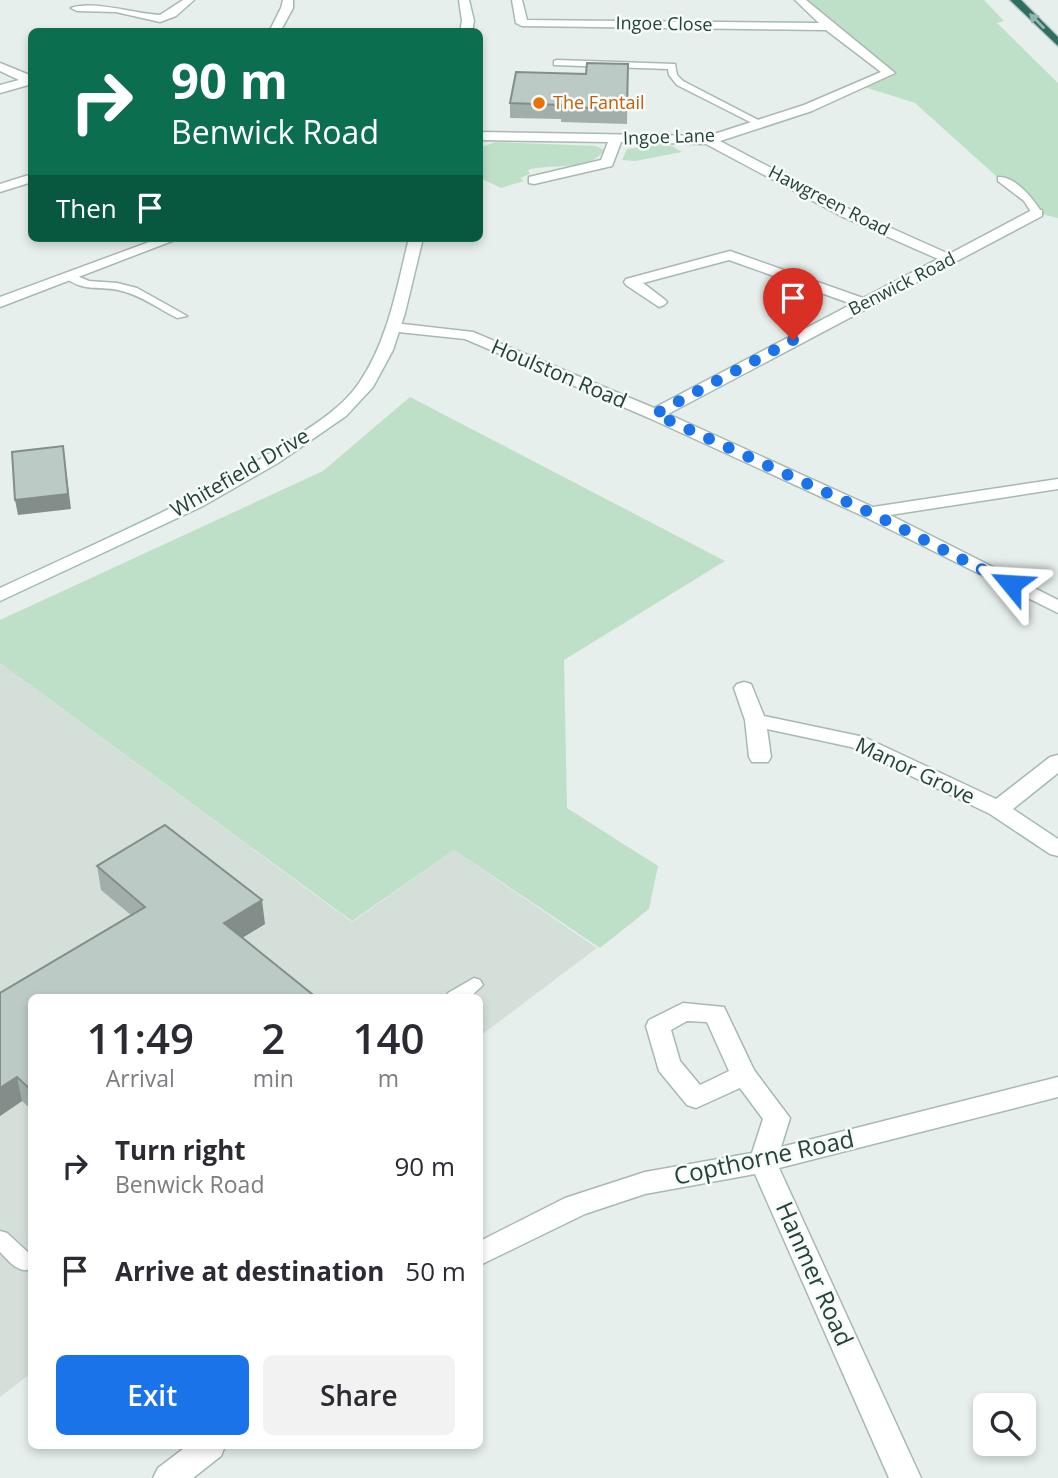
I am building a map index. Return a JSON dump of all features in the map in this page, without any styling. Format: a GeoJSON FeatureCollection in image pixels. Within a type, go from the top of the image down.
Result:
{"type":"FeatureCollection","features":[{"type":"Feature","properties":{"kind":"highway"},"geometry":{"type":"LineString","coordinates":[[1015,0],[1058,43]]}},
{"type":"Feature","properties":{"kind":"street"},"geometry":{"type":"LineString","coordinates":[[77,8],[128,11],[154,20],[169,16],[189,0]]}},
{"type":"Feature","properties":{"kind":"street"},"geometry":{"type":"LineString","coordinates":[[276,28],[287,8],[288,0]]}},
{"type":"Feature","properties":{"kind":"street"},"geometry":{"type":"LineString","coordinates":[[464,0],[467,28]]}},
{"type":"Feature","properties":{"kind":"street","name":"Ingoe Close"},"geometry":{"type":"LineString","coordinates":[[517,0],[522,23],[829,27]]}},
{"type":"Feature","properties":{"kind":"street"},"geometry":{"type":"LineString","coordinates":[[800,0],[829,27]]}},
{"type":"Feature","properties":{"kind":"street","name":"Ingoe Lane"},"geometry":{"type":"LineString","coordinates":[[483,136],[709,140],[842,95],[889,73],[829,27]]}},
{"type":"Feature","properties":{"kind":"street"},"geometry":{"type":"LineString","coordinates":[[0,67],[28,79]]}},
{"type":"Feature","properties":{"kind":"street"},"geometry":{"type":"LineString","coordinates":[[0,89],[28,81]]}},
{"type":"Feature","properties":{"kind":"street"},"geometry":{"type":"LineString","coordinates":[[534,180],[607,163],[616,139]]}},
{"type":"Feature","properties":{"kind":"street","name":"Hawgreen Road"},"geometry":{"type":"LineString","coordinates":[[709,140],[848,214],[951,260]]}},
{"type":"Feature","properties":{"kind":"street"},"geometry":{"type":"LineString","coordinates":[[0,188],[28,178]]}},
{"type":"Feature","properties":{"kind":"street","name":"Benwick Road"},"geometry":{"type":"LineString","coordinates":[[655,414],[1037,213]]}},
{"type":"Feature","properties":{"kind":"street"},"geometry":{"type":"LineString","coordinates":[[0,302],[162,242]]}},
{"type":"Feature","properties":{"kind":"street","name":"Whitefield Drive"},"geometry":{"type":"LineString","coordinates":[[4,589],[221,489],[279,457],[352,404],[367,384],[394,328],[415,242]]}},
{"type":"Feature","properties":{"kind":"street"},"geometry":{"type":"LineString","coordinates":[[659,302],[631,282],[730,255],[862,303]]}},
{"type":"Feature","properties":{"kind":"street","name":"Houlston Road"},"geometry":{"type":"LineString","coordinates":[[394,328],[468,335],[655,414],[871,513],[1058,607]]}},
{"type":"Feature","properties":{"kind":"street"},"geometry":{"type":"LineString","coordinates":[[871,513],[1058,484]]}},
{"type":"Feature","properties":{"kind":"street"},"geometry":{"type":"LineString","coordinates":[[744,688],[755,720],[760,757]]}},
{"type":"Feature","properties":{"kind":"street","name":"Manor Grove"},"geometry":{"type":"LineString","coordinates":[[755,720],[857,742],[998,809],[1058,849]]}},
{"type":"Feature","properties":{"kind":"street"},"geometry":{"type":"LineString","coordinates":[[998,809],[1058,762]]}},
{"type":"Feature","properties":{"kind":"street"},"geometry":{"type":"LineString","coordinates":[[744,1075],[777,1118],[763,1162]]}},
{"type":"Feature","properties":{"kind":"street","name":"Copthorne Road"},"geometry":{"type":"LineString","coordinates":[[483,1252],[575,1206],[645,1183],[763,1162],[1058,1087]]}},
{"type":"Feature","properties":{"kind":"street","name":"Hanmer Road"},"geometry":{"type":"LineString","coordinates":[[763,1162],[905,1478]]}},
{"type":"Feature","properties":{"kind":"street"},"geometry":{"type":"LineString","coordinates":[[169,1478],[206,1449]]}},
{"type":"Feature","properties":{"kind":"lane"},"geometry":{"type":"LineString","coordinates":[[557,63],[672,66],[673,75],[680,83],[761,124]]}},
{"type":"Feature","properties":{"kind":"lane"},"geometry":{"type":"LineString","coordinates":[[1002,179],[1028,199],[1037,213]]}},
{"type":"Feature","properties":{"kind":"lane"},"geometry":{"type":"LineString","coordinates":[[70,276],[91,287],[116,285],[181,316]]}},
{"type":"Feature","properties":{"kind":"lane"},"geometry":{"type":"LineString","coordinates":[[462,994],[474,985]]}},
{"type":"Feature","properties":{"kind":"lane"},"geometry":{"type":"LineString","coordinates":[[0,1239],[25,1263]]}},
{"type":"Feature","properties":{"kind":"shaded area"},"geometry":{"type":"Polygon","coordinates":[[[0,663],[352,922],[454,850],[597,948],[483,1034],[483,994],[28,994],[28,1375],[0,1397],[0,663]]]}},
{"type":"Feature","properties":{"kind":"green space"},"geometry":{"type":"Polygon","coordinates":[[[802,0],[984,0],[1004,21],[997,23],[1058,83],[1058,218],[1037,213],[915,103],[861,86],[888,73],[802,0]]]}},
{"type":"Feature","properties":{"kind":"green space"},"geometry":{"type":"Polygon","coordinates":[[[495,142],[596,146],[604,150],[598,157],[580,164],[528,170],[530,174],[520,178],[524,181],[501,188],[483,179],[483,147],[495,142]]]}},
{"type":"Feature","properties":{"kind":"green space"},"geometry":{"type":"Polygon","coordinates":[[[672,146],[682,152],[635,161],[622,160],[627,149],[672,146]]]}},
{"type":"Feature","properties":{"kind":"green space"},"geometry":{"type":"Polygon","coordinates":[[[410,397],[725,561],[564,660],[567,808],[658,866],[649,909],[600,948],[454,850],[352,921],[0,663],[0,620],[323,471],[410,397]]]}},
{"type":"Feature","properties":{"kind":"building"},"geometry":{"type":"Polygon","coordinates":[[[587,63],[628,64],[627,109],[510,103],[516,72],[586,74],[587,63]]]}},
{"type":"Feature","properties":{"kind":"building"},"geometry":{"type":"Polygon","coordinates":[[[63,446],[68,494],[15,500],[12,452],[63,446]]]}},
{"type":"Feature","properties":{"kind":"building"},"geometry":{"type":"Polygon","coordinates":[[[165,825],[262,900],[224,923],[312,994],[28,994],[28,1087],[17,1077],[0,1088],[0,993],[145,907],[97,866],[165,825]]]}},
{"type":"Feature","properties":{"kind":"place","name":"The Fantail"},"geometry":{"type":"Point","coordinates":[539,103]}},
{"type":"Feature","properties":{"kind":"route"},"geometry":{"type":"LineString","coordinates":[[793,340],[655,414],[871,513],[1011,584]]}}]}
